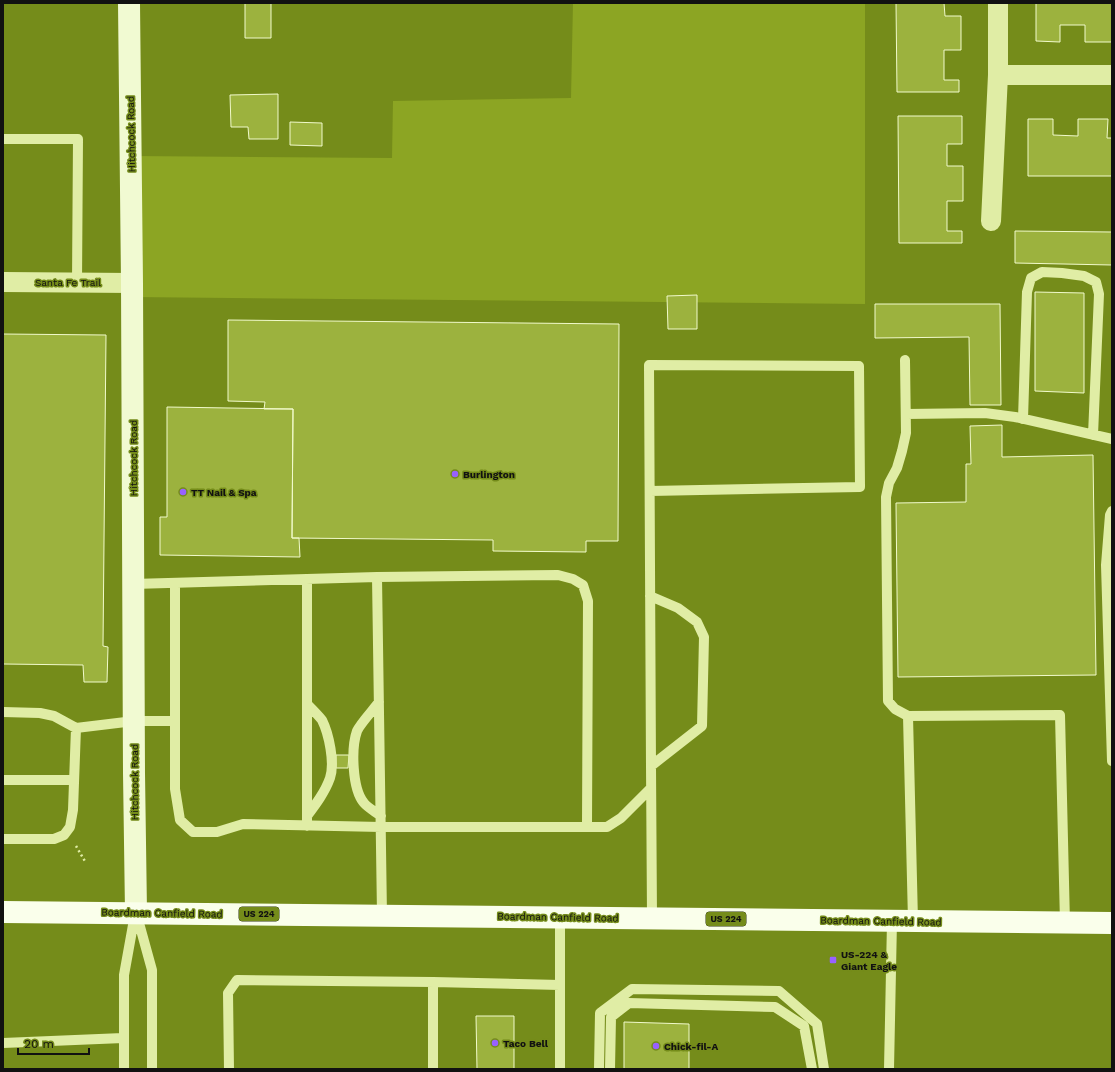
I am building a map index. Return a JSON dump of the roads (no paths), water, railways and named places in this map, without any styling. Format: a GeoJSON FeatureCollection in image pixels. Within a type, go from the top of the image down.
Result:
{"type":"FeatureCollection","features":[{"type":"Feature","properties":{"kind":"main road","name":"Boardman Canfield Road"},"geometry":{"type":"LineString","coordinates":[[3,912],[136,912],[1112,923]]}},
{"type":"Feature","properties":{"kind":"street","name":"Hitchcock Road"},"geometry":{"type":"LineString","coordinates":[[129,3],[136,912]]}},
{"type":"Feature","properties":{"kind":"street"},"geometry":{"type":"LineString","coordinates":[[990,221],[998,75],[998,4]]}},
{"type":"Feature","properties":{"kind":"street"},"geometry":{"type":"LineString","coordinates":[[998,75],[1112,75]]}},
{"type":"Feature","properties":{"kind":"street","name":"Santa Fe Trail"},"geometry":{"type":"LineString","coordinates":[[3,282],[132,282]]}},
{"type":"Feature","properties":{"kind":"lane"},"geometry":{"type":"LineString","coordinates":[[3,140],[78,139],[77,282]]}},
{"type":"Feature","properties":{"kind":"lane"},"geometry":{"type":"LineString","coordinates":[[1023,419],[1028,292],[1031,278],[1042,272],[1084,276],[1096,282],[1100,294],[1093,435]]}},
{"type":"Feature","properties":{"kind":"lane"},"geometry":{"type":"LineString","coordinates":[[905,360],[906,433],[897,468],[889,483],[886,497],[888,701],[895,709],[908,716],[1060,714],[1065,923]]}},
{"type":"Feature","properties":{"kind":"lane"},"geometry":{"type":"LineString","coordinates":[[650,491],[860,487],[859,366],[649,365],[652,918]]}},
{"type":"Feature","properties":{"kind":"lane"},"geometry":{"type":"LineString","coordinates":[[906,414],[985,412],[1112,439]]}},
{"type":"Feature","properties":{"kind":"lane"},"geometry":{"type":"LineString","coordinates":[[1112,512],[1110,515],[1106,565],[1112,762]]}},
{"type":"Feature","properties":{"kind":"lane"},"geometry":{"type":"LineString","coordinates":[[133,584],[377,577],[558,575],[573,579],[583,584],[588,601],[587,827]]}},
{"type":"Feature","properties":{"kind":"lane"},"geometry":{"type":"LineString","coordinates":[[377,577],[382,915]]}},
{"type":"Feature","properties":{"kind":"lane"},"geometry":{"type":"LineString","coordinates":[[306,579],[307,821]]}},
{"type":"Feature","properties":{"kind":"lane"},"geometry":{"type":"LineString","coordinates":[[175,583],[175,789],[180,820],[193,832],[217,832],[243,824],[307,821],[381,828],[607,827],[621,818],[651,788]]}},
{"type":"Feature","properties":{"kind":"lane"},"geometry":{"type":"LineString","coordinates":[[650,596],[678,608],[697,622],[704,637],[702,726],[651,766]]}},
{"type":"Feature","properties":{"kind":"lane"},"geometry":{"type":"LineString","coordinates":[[379,702],[358,731],[354,753],[354,769],[355,781],[364,803],[381,816]]}},
{"type":"Feature","properties":{"kind":"lane"},"geometry":{"type":"LineString","coordinates":[[307,704],[321,719],[324,726],[332,764],[331,776],[307,821]]}},
{"type":"Feature","properties":{"kind":"lane"},"geometry":{"type":"LineString","coordinates":[[3,712],[40,713],[54,716],[76,728],[134,721],[175,721]]}},
{"type":"Feature","properties":{"kind":"lane"},"geometry":{"type":"LineString","coordinates":[[889,1069],[903,921],[908,716]]}},
{"type":"Feature","properties":{"kind":"lane"},"geometry":{"type":"LineString","coordinates":[[3,839],[54,839],[64,835],[70,828],[72,821],[76,728]]}},
{"type":"Feature","properties":{"kind":"lane"},"geometry":{"type":"LineString","coordinates":[[3,780],[74,780]]}},
{"type":"Feature","properties":{"kind":"lane"},"geometry":{"type":"LineString","coordinates":[[124,1069],[124,974],[136,912]]}},
{"type":"Feature","properties":{"kind":"lane"},"geometry":{"type":"LineString","coordinates":[[136,912],[152,970],[152,1069]]}},
{"type":"Feature","properties":{"kind":"lane"},"geometry":{"type":"LineString","coordinates":[[560,917],[560,1069]]}},
{"type":"Feature","properties":{"kind":"lane"},"geometry":{"type":"LineString","coordinates":[[229,1069],[228,993],[237,980],[560,985]]}},
{"type":"Feature","properties":{"kind":"lane"},"geometry":{"type":"LineString","coordinates":[[433,982],[433,1069]]}},
{"type":"Feature","properties":{"kind":"lane"},"geometry":{"type":"LineString","coordinates":[[599,1069],[600,1013],[632,989],[779,991],[817,1024],[824,1069]]}},
{"type":"Feature","properties":{"kind":"lane"},"geometry":{"type":"LineString","coordinates":[[610,1069],[611,1016],[630,1003],[775,1007],[804,1026],[812,1069]]}},
{"type":"Feature","properties":{"kind":"lane"},"geometry":{"type":"LineString","coordinates":[[3,1043],[123,1038]]}},
{"type":"Feature","properties":{"kind":"place","name":"Burlington"},"geometry":{"type":"Point","coordinates":[455,474]}},
{"type":"Feature","properties":{"kind":"place","name":"TT Nail & Spa"},"geometry":{"type":"Point","coordinates":[183,492]}},
{"type":"Feature","properties":{"kind":"place","name":"US-224 & Giant Eagle"},"geometry":{"type":"Point","coordinates":[833,960]}},
{"type":"Feature","properties":{"kind":"place","name":"Taco Bell"},"geometry":{"type":"Point","coordinates":[495,1043]}},
{"type":"Feature","properties":{"kind":"place","name":"Chick-fil-A"},"geometry":{"type":"Point","coordinates":[656,1046]}}]}
